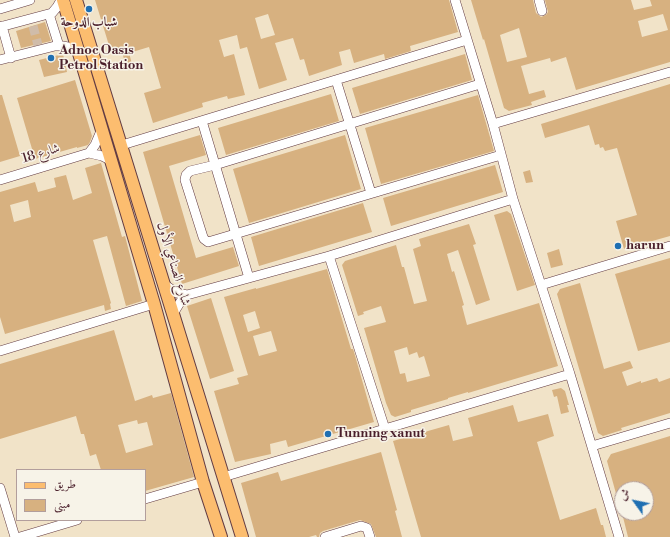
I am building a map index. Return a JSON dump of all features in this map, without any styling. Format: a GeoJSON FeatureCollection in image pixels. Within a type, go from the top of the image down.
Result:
{"type":"FeatureCollection","features":[{"type":"Feature","properties":{"kind":"main road"},"geometry":{"type":"LineString","coordinates":[[62,0],[154,304],[203,482],[221,537]]}},
{"type":"Feature","properties":{"kind":"main road","name":"شارع الصناعي الأول"},"geometry":{"type":"LineString","coordinates":[[76,0],[242,537]]}},
{"type":"Feature","properties":{"kind":"street"},"geometry":{"type":"LineString","coordinates":[[0,9],[30,0]]}},
{"type":"Feature","properties":{"kind":"street"},"geometry":{"type":"LineString","coordinates":[[11,58],[1,26],[31,22],[56,10],[62,0]]}},
{"type":"Feature","properties":{"kind":"street"},"geometry":{"type":"LineString","coordinates":[[455,0],[466,40],[493,124],[513,199],[570,374],[619,537]]}},
{"type":"Feature","properties":{"kind":"street"},"geometry":{"type":"LineString","coordinates":[[539,0],[542,11]]}},
{"type":"Feature","properties":{"kind":"street"},"geometry":{"type":"LineString","coordinates":[[49,14],[59,46]]}},
{"type":"Feature","properties":{"kind":"street"},"geometry":{"type":"LineString","coordinates":[[122,145],[466,40]]}},
{"type":"Feature","properties":{"kind":"street"},"geometry":{"type":"LineString","coordinates":[[0,60],[11,58],[39,47],[59,46],[77,49]]}},
{"type":"Feature","properties":{"kind":"street"},"geometry":{"type":"LineString","coordinates":[[493,124],[670,72]]}},
{"type":"Feature","properties":{"kind":"street"},"geometry":{"type":"LineString","coordinates":[[336,80],[371,193]]}},
{"type":"Feature","properties":{"kind":"street"},"geometry":{"type":"LineString","coordinates":[[480,84],[216,165],[190,171],[186,175],[185,180],[204,239],[208,242],[501,155]]}},
{"type":"Feature","properties":{"kind":"street"},"geometry":{"type":"LineString","coordinates":[[202,121],[249,278]]}},
{"type":"Feature","properties":{"kind":"street"},"geometry":{"type":"LineString","coordinates":[[89,153],[95,145],[101,131]]}},
{"type":"Feature","properties":{"kind":"street"},"geometry":{"type":"LineString","coordinates":[[89,153],[98,154],[110,160]]}},
{"type":"Feature","properties":{"kind":"street","name":"شارع 18"},"geometry":{"type":"LineString","coordinates":[[0,180],[89,153]]}},
{"type":"Feature","properties":{"kind":"street"},"geometry":{"type":"LineString","coordinates":[[165,285],[172,291],[187,295],[329,256],[513,199]]}},
{"type":"Feature","properties":{"kind":"street"},"geometry":{"type":"LineString","coordinates":[[541,285],[670,246]]}},
{"type":"Feature","properties":{"kind":"street"},"geometry":{"type":"LineString","coordinates":[[329,256],[385,429]]}},
{"type":"Feature","properties":{"kind":"street"},"geometry":{"type":"LineString","coordinates":[[173,314],[187,295]]}},
{"type":"Feature","properties":{"kind":"street"},"geometry":{"type":"LineString","coordinates":[[0,351],[154,304]]}},
{"type":"Feature","properties":{"kind":"street"},"geometry":{"type":"LineString","coordinates":[[223,477],[570,374]]}},
{"type":"Feature","properties":{"kind":"street"},"geometry":{"type":"LineString","coordinates":[[592,446],[670,422]]}},
{"type":"Feature","properties":{"kind":"street"},"geometry":{"type":"LineString","coordinates":[[146,499],[203,482]]}},
{"type":"Feature","properties":{"kind":"street"},"geometry":{"type":"LineString","coordinates":[[0,488],[15,537]]}},
{"type":"Feature","properties":{"kind":"street"},"geometry":{"type":"LineString","coordinates":[[20,537],[74,521]]}},
{"type":"Feature","properties":{"kind":"street"},"geometry":{"type":"LineString","coordinates":[[325,537],[363,526],[368,530],[370,537]]}},
{"type":"Feature","properties":{"kind":"building"},"geometry":{"type":"Polygon","coordinates":[[[95,0],[449,0],[458,32],[410,46],[411,51],[385,59],[384,54],[354,63],[350,49],[339,52],[342,65],[309,76],[304,59],[300,60],[293,38],[275,43],[287,80],[259,89],[247,47],[240,49],[237,35],[219,40],[224,57],[234,54],[245,95],[228,99],[227,96],[202,103],[203,107],[153,123],[144,93],[161,88],[149,47],[129,53],[132,64],[126,66],[122,52],[112,55],[95,0]],[[268,14],[255,18],[261,39],[275,35],[268,14]]]}},
{"type":"Feature","properties":{"kind":"building"},"geometry":{"type":"Polygon","coordinates":[[[471,0],[533,0],[536,13],[541,17],[546,15],[548,12],[545,0],[631,0],[634,10],[652,6],[650,0],[670,0],[670,62],[576,90],[566,57],[551,62],[550,58],[521,66],[529,94],[544,90],[546,97],[531,102],[532,105],[509,111],[504,108],[484,39],[483,40],[471,0]],[[663,14],[638,21],[642,37],[668,30],[663,14]],[[519,28],[500,35],[507,62],[527,57],[519,28]]]}},
{"type":"Feature","properties":{"kind":"building"},"geometry":{"type":"Polygon","coordinates":[[[45,22],[51,41],[21,48],[16,31],[45,22]]]}},
{"type":"Feature","properties":{"kind":"building"},"geometry":{"type":"Polygon","coordinates":[[[63,54],[67,72],[44,77],[39,60],[63,54]]]}},
{"type":"Feature","properties":{"kind":"building"},"geometry":{"type":"Polygon","coordinates":[[[465,54],[472,80],[360,114],[352,88],[465,54]]]}},
{"type":"Feature","properties":{"kind":"building"},"geometry":{"type":"Polygon","coordinates":[[[75,80],[92,136],[90,142],[88,145],[35,159],[17,98],[75,80]]]}},
{"type":"Feature","properties":{"kind":"building"},"geometry":{"type":"Polygon","coordinates":[[[670,84],[670,236],[624,249],[616,221],[637,215],[617,148],[605,151],[603,147],[600,148],[599,144],[595,145],[589,125],[545,138],[541,124],[670,84]]]}},
{"type":"Feature","properties":{"kind":"building"},"geometry":{"type":"Polygon","coordinates":[[[331,94],[339,121],[226,155],[218,128],[331,94]]]}},
{"type":"Feature","properties":{"kind":"building"},"geometry":{"type":"Polygon","coordinates":[[[0,95],[2,95],[20,156],[0,162],[0,95]]]}},
{"type":"Feature","properties":{"kind":"building"},"geometry":{"type":"Polygon","coordinates":[[[478,95],[494,151],[381,184],[365,128],[478,95]]]}},
{"type":"Feature","properties":{"kind":"building"},"geometry":{"type":"Polygon","coordinates":[[[200,135],[206,155],[169,166],[196,258],[233,247],[239,266],[182,284],[143,152],[200,135]]]}},
{"type":"Feature","properties":{"kind":"building"},"geometry":{"type":"Polygon","coordinates":[[[345,135],[361,189],[249,223],[233,169],[345,135]]]}},
{"type":"Feature","properties":{"kind":"building"},"geometry":{"type":"Polygon","coordinates":[[[101,163],[122,237],[125,236],[142,301],[126,306],[107,236],[93,240],[111,303],[111,309],[105,311],[104,305],[5,334],[0,317],[0,192],[35,182],[38,192],[56,187],[54,178],[66,175],[73,200],[92,193],[85,168],[101,163]],[[28,200],[10,205],[14,222],[31,217],[28,200]]]}},
{"type":"Feature","properties":{"kind":"building"},"geometry":{"type":"Polygon","coordinates":[[[495,165],[503,192],[391,226],[383,198],[495,165]]]}},
{"type":"Feature","properties":{"kind":"building"},"geometry":{"type":"Polygon","coordinates":[[[530,170],[533,182],[526,183],[523,172],[530,170]]]}},
{"type":"Feature","properties":{"kind":"building"},"geometry":{"type":"Polygon","coordinates":[[[363,203],[372,232],[259,266],[251,237],[363,203]]]}},
{"type":"Feature","properties":{"kind":"building"},"geometry":{"type":"Polygon","coordinates":[[[507,211],[511,214],[535,285],[517,291],[494,215],[507,211]]]}},
{"type":"Feature","properties":{"kind":"building"},"geometry":{"type":"Polygon","coordinates":[[[469,224],[476,244],[473,245],[490,300],[476,305],[458,250],[447,254],[452,272],[454,271],[464,305],[462,306],[467,325],[539,303],[558,366],[448,398],[395,417],[391,415],[386,403],[364,328],[386,322],[381,306],[363,312],[364,314],[358,316],[342,265],[345,261],[396,245],[402,267],[404,267],[414,304],[427,301],[413,249],[421,246],[419,239],[469,224]],[[407,347],[394,351],[400,374],[405,373],[407,382],[430,376],[424,356],[419,358],[417,352],[409,355],[407,347]]]}},
{"type":"Feature","properties":{"kind":"building"},"geometry":{"type":"Polygon","coordinates":[[[559,249],[563,265],[551,268],[547,253],[559,249]]]}},
{"type":"Feature","properties":{"kind":"building"},"geometry":{"type":"Polygon","coordinates":[[[670,258],[670,342],[638,351],[615,274],[670,258]]]}},
{"type":"Feature","properties":{"kind":"building"},"geometry":{"type":"Polygon","coordinates":[[[327,269],[351,349],[353,349],[354,352],[374,422],[288,447],[286,440],[270,444],[271,454],[235,462],[214,391],[239,384],[237,378],[248,375],[224,297],[327,269]],[[255,311],[243,315],[248,332],[260,328],[255,311]],[[271,331],[253,336],[259,356],[277,351],[271,331]]]}},
{"type":"Feature","properties":{"kind":"building"},"geometry":{"type":"Polygon","coordinates":[[[580,283],[604,369],[630,361],[633,368],[622,372],[627,386],[641,381],[641,383],[657,378],[659,382],[670,378],[670,413],[621,428],[622,430],[603,436],[598,433],[557,294],[560,289],[580,283]]]}},
{"type":"Feature","properties":{"kind":"building"},"geometry":{"type":"Polygon","coordinates":[[[211,298],[234,371],[210,379],[187,306],[211,298]]]}},
{"type":"Feature","properties":{"kind":"building"},"geometry":{"type":"Polygon","coordinates":[[[114,330],[135,401],[152,395],[153,398],[171,393],[194,477],[146,491],[146,469],[101,469],[96,454],[90,456],[84,434],[81,434],[76,416],[0,439],[0,364],[114,330]],[[137,420],[118,425],[126,453],[153,445],[147,422],[138,424],[137,420]]]}},
{"type":"Feature","properties":{"kind":"building"},"geometry":{"type":"Polygon","coordinates":[[[561,388],[565,391],[569,405],[567,405],[569,412],[561,414],[557,396],[554,397],[552,390],[561,388]]]}},
{"type":"Feature","properties":{"kind":"building"},"geometry":{"type":"Polygon","coordinates":[[[513,405],[518,422],[548,414],[554,436],[537,442],[560,520],[596,508],[606,537],[421,537],[393,441],[449,425],[453,441],[473,436],[468,418],[513,405]]]}},
{"type":"Feature","properties":{"kind":"building"},"geometry":{"type":"Polygon","coordinates":[[[670,436],[670,537],[628,537],[624,521],[654,521],[654,481],[614,481],[614,486],[607,461],[611,454],[670,436]]]}},
{"type":"Feature","properties":{"kind":"building"},"geometry":{"type":"Polygon","coordinates":[[[381,452],[397,510],[395,511],[402,537],[376,537],[371,524],[360,520],[323,531],[320,533],[319,537],[316,535],[309,537],[256,537],[241,483],[278,472],[281,481],[381,452]]]}},
{"type":"Feature","properties":{"kind":"tunnel"},"geometry":{"type":"LineString","coordinates":[[33,26],[38,45]]}},
{"type":"Feature","properties":{"kind":"place","name":"شباب الدوحة"},"geometry":{"type":"Point","coordinates":[89,9]}},
{"type":"Feature","properties":{"kind":"place","name":"Adnoc Oasis Petrol Station"},"geometry":{"type":"Point","coordinates":[51,58]}},
{"type":"Feature","properties":{"kind":"place","name":"harun"},"geometry":{"type":"Point","coordinates":[618,246]}},
{"type":"Feature","properties":{"kind":"place","name":"Tunning xanut"},"geometry":{"type":"Point","coordinates":[328,434]}}]}
